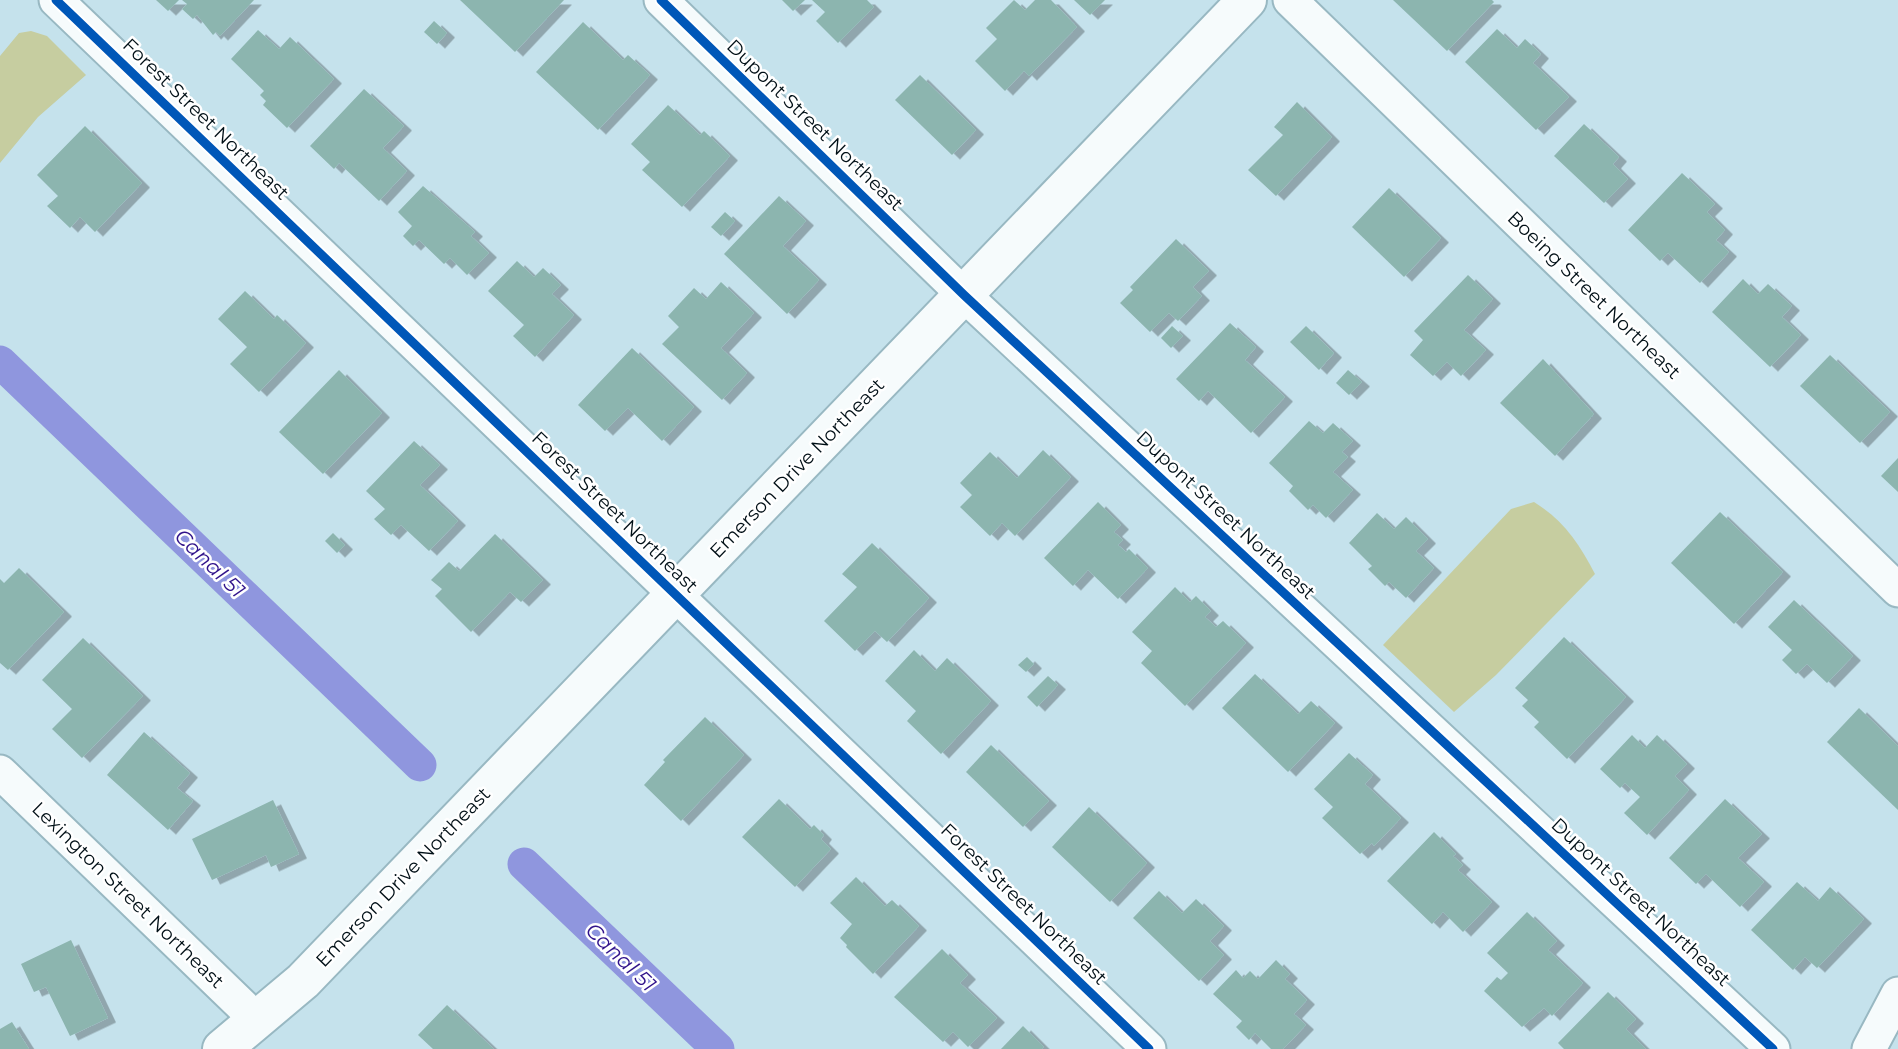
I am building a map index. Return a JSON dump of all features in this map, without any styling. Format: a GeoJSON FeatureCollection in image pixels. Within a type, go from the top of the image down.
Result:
{"type":"FeatureCollection","features":[{"type":"Feature","properties":{"kind":"street","name":"Forest Street Northeast"},"geometry":{"type":"LineString","coordinates":[[56,0],[1149,1049]]}},
{"type":"Feature","properties":{"kind":"street","name":"Dupont Street Northeast"},"geometry":{"type":"LineString","coordinates":[[661,0],[964,295],[1773,1049]]}},
{"type":"Feature","properties":{"kind":"street","name":"Emerson Drive Northeast"},"geometry":{"type":"LineString","coordinates":[[222,1049],[303,981],[1247,0]]}},
{"type":"Feature","properties":{"kind":"street","name":"Boeing Street Northeast"},"geometry":{"type":"LineString","coordinates":[[1290,0],[1898,590]]}},
{"type":"Feature","properties":{"kind":"street","name":"Lexington Street Northeast"},"geometry":{"type":"LineString","coordinates":[[0,772],[256,1019]]}},
{"type":"Feature","properties":{"kind":"street"},"geometry":{"type":"LineString","coordinates":[[1870,1049],[1898,994]]}},
{"type":"Feature","properties":{"kind":"green space"},"geometry":{"type":"Polygon","coordinates":[[[31,31],[47,36],[86,75],[38,117],[0,163],[0,56],[19,33],[31,31]]]}},
{"type":"Feature","properties":{"kind":"green space"},"geometry":{"type":"Polygon","coordinates":[[[1534,502],[1554,516],[1569,533],[1595,574],[1496,675],[1454,712],[1383,645],[1511,509],[1534,502]]]}},
{"type":"Feature","properties":{"kind":"building"},"geometry":{"type":"Polygon","coordinates":[[[156,0],[179,0],[168,11],[156,0]]]}},
{"type":"Feature","properties":{"kind":"building"},"geometry":{"type":"Polygon","coordinates":[[[182,0],[254,0],[220,36],[216,32],[213,35],[197,15],[193,19],[182,9],[187,4],[182,0]]]}},
{"type":"Feature","properties":{"kind":"building"},"geometry":{"type":"Polygon","coordinates":[[[460,0],[564,0],[515,52],[460,0]]]}},
{"type":"Feature","properties":{"kind":"building"},"geometry":{"type":"Polygon","coordinates":[[[782,0],[805,0],[793,11],[782,0]]]}},
{"type":"Feature","properties":{"kind":"building"},"geometry":{"type":"Polygon","coordinates":[[[812,0],[867,0],[874,7],[838,43],[816,21],[825,12],[812,0]]]}},
{"type":"Feature","properties":{"kind":"building"},"geometry":{"type":"Polygon","coordinates":[[[1014,0],[1025,10],[1035,0],[1051,0],[1077,27],[1029,76],[1024,71],[1005,91],[975,61],[997,39],[986,28],[1014,0]]]}},
{"type":"Feature","properties":{"kind":"building"},"geometry":{"type":"Polygon","coordinates":[[[1074,0],[1105,0],[1090,15],[1074,0]]]}},
{"type":"Feature","properties":{"kind":"building"},"geometry":{"type":"Polygon","coordinates":[[[1393,0],[1492,0],[1494,2],[1447,51],[1393,0]]]}},
{"type":"Feature","properties":{"kind":"building"},"geometry":{"type":"Polygon","coordinates":[[[434,21],[447,33],[437,44],[424,32],[434,21]]]}},
{"type":"Feature","properties":{"kind":"building"},"geometry":{"type":"Polygon","coordinates":[[[583,22],[623,60],[628,55],[650,75],[598,130],[536,72],[583,22]]]}},
{"type":"Feature","properties":{"kind":"building"},"geometry":{"type":"Polygon","coordinates":[[[1497,29],[1517,48],[1525,39],[1541,54],[1533,63],[1569,97],[1536,130],[1465,62],[1497,29]]]}},
{"type":"Feature","properties":{"kind":"building"},"geometry":{"type":"Polygon","coordinates":[[[258,30],[279,49],[290,37],[334,79],[287,128],[263,105],[266,101],[260,95],[264,91],[231,59],[258,30]]]}},
{"type":"Feature","properties":{"kind":"building"},"geometry":{"type":"Polygon","coordinates":[[[920,75],[976,130],[952,155],[895,100],[920,75]]]}},
{"type":"Feature","properties":{"kind":"building"},"geometry":{"type":"Polygon","coordinates":[[[364,89],[404,126],[383,148],[407,171],[379,201],[339,163],[334,169],[310,146],[364,89]]]}},
{"type":"Feature","properties":{"kind":"building"},"geometry":{"type":"Polygon","coordinates":[[[1297,102],[1332,137],[1276,196],[1248,170],[1283,135],[1274,127],[1297,102]]]}},
{"type":"Feature","properties":{"kind":"building"},"geometry":{"type":"Polygon","coordinates":[[[668,105],[700,135],[704,131],[730,156],[682,207],[642,170],[650,162],[631,144],[668,105]]]}},
{"type":"Feature","properties":{"kind":"building"},"geometry":{"type":"Polygon","coordinates":[[[1584,124],[1619,157],[1613,164],[1628,179],[1604,203],[1554,156],[1584,124]]]}},
{"type":"Feature","properties":{"kind":"building"},"geometry":{"type":"Polygon","coordinates":[[[85,126],[142,183],[95,232],[80,217],[70,228],[47,206],[58,196],[37,175],[85,126]]]}},
{"type":"Feature","properties":{"kind":"building"},"geometry":{"type":"Polygon","coordinates":[[[1682,173],[1715,204],[1707,212],[1725,230],[1716,240],[1729,252],[1700,283],[1668,253],[1660,261],[1628,230],[1682,173]]]}},
{"type":"Feature","properties":{"kind":"building"},"geometry":{"type":"Polygon","coordinates":[[[423,186],[475,232],[471,236],[489,253],[467,275],[450,258],[444,264],[419,240],[413,246],[403,236],[412,226],[398,212],[423,186]]]}},
{"type":"Feature","properties":{"kind":"building"},"geometry":{"type":"Polygon","coordinates":[[[1389,188],[1441,238],[1404,277],[1352,227],[1389,188]]]}},
{"type":"Feature","properties":{"kind":"building"},"geometry":{"type":"Polygon","coordinates":[[[779,196],[806,221],[783,246],[819,280],[787,314],[724,254],[779,196]]]}},
{"type":"Feature","properties":{"kind":"building"},"geometry":{"type":"Polygon","coordinates":[[[725,212],[735,221],[721,236],[711,227],[725,212]]]}},
{"type":"Feature","properties":{"kind":"building"},"geometry":{"type":"Polygon","coordinates":[[[1176,239],[1209,271],[1193,287],[1202,296],[1178,321],[1169,313],[1150,332],[1120,303],[1133,290],[1130,287],[1176,239]]]}},
{"type":"Feature","properties":{"kind":"building"},"geometry":{"type":"Polygon","coordinates":[[[517,261],[534,277],[543,268],[561,285],[552,294],[574,315],[535,357],[513,336],[524,325],[488,291],[517,261]]]}},
{"type":"Feature","properties":{"kind":"building"},"geometry":{"type":"Polygon","coordinates":[[[1468,275],[1493,299],[1464,330],[1486,350],[1461,376],[1447,362],[1433,376],[1410,355],[1423,340],[1414,331],[1468,275]]]}},
{"type":"Feature","properties":{"kind":"building"},"geometry":{"type":"Polygon","coordinates":[[[1743,279],[1758,294],[1768,284],[1792,306],[1782,317],[1801,335],[1770,367],[1712,312],[1743,279]]]}},
{"type":"Feature","properties":{"kind":"building"},"geometry":{"type":"Polygon","coordinates":[[[721,282],[754,313],[721,348],[747,373],[722,400],[662,344],[679,327],[668,316],[694,288],[706,299],[721,282]]]}},
{"type":"Feature","properties":{"kind":"building"},"geometry":{"type":"Polygon","coordinates":[[[245,291],[274,319],[277,315],[306,343],[259,392],[230,364],[247,347],[218,319],[245,291]]]}},
{"type":"Feature","properties":{"kind":"building"},"geometry":{"type":"Polygon","coordinates":[[[1230,323],[1256,347],[1245,360],[1285,397],[1251,433],[1208,391],[1199,401],[1176,379],[1230,323]]]}},
{"type":"Feature","properties":{"kind":"building"},"geometry":{"type":"Polygon","coordinates":[[[1172,326],[1183,336],[1171,348],[1161,338],[1172,326]]]}},
{"type":"Feature","properties":{"kind":"building"},"geometry":{"type":"Polygon","coordinates":[[[1306,326],[1334,353],[1319,370],[1290,342],[1306,326]]]}},
{"type":"Feature","properties":{"kind":"building"},"geometry":{"type":"Polygon","coordinates":[[[632,348],[694,407],[662,441],[628,408],[605,431],[578,405],[632,348]]]}},
{"type":"Feature","properties":{"kind":"building"},"geometry":{"type":"Polygon","coordinates":[[[1830,355],[1890,412],[1860,443],[1800,386],[1830,355]]]}},
{"type":"Feature","properties":{"kind":"building"},"geometry":{"type":"Polygon","coordinates":[[[1543,359],[1594,414],[1555,456],[1500,403],[1543,359]]]}},
{"type":"Feature","properties":{"kind":"building"},"geometry":{"type":"Polygon","coordinates":[[[339,370],[382,413],[323,474],[279,432],[339,370]]]}},
{"type":"Feature","properties":{"kind":"building"},"geometry":{"type":"Polygon","coordinates":[[[1348,370],[1362,382],[1349,395],[1336,383],[1348,370]]]}},
{"type":"Feature","properties":{"kind":"building"},"geometry":{"type":"Polygon","coordinates":[[[1309,421],[1323,433],[1333,423],[1353,441],[1342,452],[1348,457],[1333,472],[1353,490],[1326,518],[1313,505],[1308,510],[1289,491],[1293,486],[1269,463],[1309,421]]]}},
{"type":"Feature","properties":{"kind":"building"},"geometry":{"type":"Polygon","coordinates":[[[414,441],[440,465],[420,485],[458,521],[429,551],[401,525],[391,535],[374,519],[385,509],[366,491],[414,441]]]}},
{"type":"Feature","properties":{"kind":"building"},"geometry":{"type":"Polygon","coordinates":[[[1043,450],[1071,477],[1015,536],[1002,523],[990,536],[960,507],[972,495],[960,483],[990,452],[1017,478],[1043,450]]]}},
{"type":"Feature","properties":{"kind":"building"},"geometry":{"type":"Polygon","coordinates":[[[1898,458],[1898,492],[1881,476],[1898,458]]]}},
{"type":"Feature","properties":{"kind":"building"},"geometry":{"type":"Polygon","coordinates":[[[1098,502],[1121,525],[1114,532],[1123,540],[1118,545],[1126,552],[1129,549],[1148,568],[1118,599],[1088,570],[1073,586],[1044,558],[1098,502]]]}},
{"type":"Feature","properties":{"kind":"building"},"geometry":{"type":"Polygon","coordinates":[[[1720,512],[1783,572],[1734,624],[1671,563],[1720,512]]]}},
{"type":"Feature","properties":{"kind":"building"},"geometry":{"type":"Polygon","coordinates":[[[1377,513],[1394,529],[1406,517],[1428,539],[1416,551],[1434,568],[1406,598],[1389,582],[1385,586],[1368,569],[1372,566],[1349,543],[1377,513]]]}},
{"type":"Feature","properties":{"kind":"building"},"geometry":{"type":"Polygon","coordinates":[[[333,533],[345,545],[337,553],[325,541],[333,533]]]}},
{"type":"Feature","properties":{"kind":"building"},"geometry":{"type":"Polygon","coordinates":[[[495,534],[543,580],[521,602],[510,592],[471,632],[435,596],[442,589],[431,580],[449,562],[459,571],[495,534]]]}},
{"type":"Feature","properties":{"kind":"building"},"geometry":{"type":"Polygon","coordinates":[[[872,543],[929,598],[887,642],[875,631],[855,651],[824,621],[857,587],[842,574],[872,543]]]}},
{"type":"Feature","properties":{"kind":"building"},"geometry":{"type":"Polygon","coordinates":[[[19,568],[64,612],[8,670],[0,663],[0,579],[4,583],[19,568]]]}},
{"type":"Feature","properties":{"kind":"building"},"geometry":{"type":"Polygon","coordinates":[[[1175,587],[1190,602],[1196,596],[1211,611],[1205,617],[1216,627],[1223,621],[1246,643],[1185,706],[1141,663],[1152,651],[1132,632],[1175,587]]]}},
{"type":"Feature","properties":{"kind":"building"},"geometry":{"type":"Polygon","coordinates":[[[1794,600],[1853,656],[1827,683],[1807,664],[1796,674],[1782,660],[1792,650],[1768,627],[1794,600]]]}},
{"type":"Feature","properties":{"kind":"building"},"geometry":{"type":"Polygon","coordinates":[[[1564,637],[1626,697],[1567,759],[1534,727],[1539,722],[1522,706],[1528,700],[1515,688],[1564,637]]]}},
{"type":"Feature","properties":{"kind":"building"},"geometry":{"type":"Polygon","coordinates":[[[83,638],[143,696],[82,758],[52,729],[72,709],[42,680],[83,638]]]}},
{"type":"Feature","properties":{"kind":"building"},"geometry":{"type":"Polygon","coordinates":[[[914,650],[935,671],[947,658],[991,701],[941,754],[907,721],[916,711],[885,681],[914,650]]]}},
{"type":"Feature","properties":{"kind":"building"},"geometry":{"type":"Polygon","coordinates":[[[1027,657],[1034,664],[1026,672],[1018,665],[1027,657]]]}},
{"type":"Feature","properties":{"kind":"building"},"geometry":{"type":"Polygon","coordinates":[[[1255,674],[1298,714],[1311,701],[1335,723],[1288,772],[1222,708],[1255,674]]]}},
{"type":"Feature","properties":{"kind":"building"},"geometry":{"type":"Polygon","coordinates":[[[1048,676],[1058,685],[1037,707],[1027,697],[1048,676]]]}},
{"type":"Feature","properties":{"kind":"building"},"geometry":{"type":"Polygon","coordinates":[[[1859,708],[1898,746],[1898,810],[1827,742],[1859,708]]]}},
{"type":"Feature","properties":{"kind":"building"},"geometry":{"type":"Polygon","coordinates":[[[705,717],[744,755],[681,821],[644,785],[665,762],[663,760],[705,717]]]}},
{"type":"Feature","properties":{"kind":"building"},"geometry":{"type":"Polygon","coordinates":[[[144,732],[190,773],[177,788],[193,801],[168,830],[107,775],[144,732]]]}},
{"type":"Feature","properties":{"kind":"building"},"geometry":{"type":"Polygon","coordinates":[[[1632,735],[1645,748],[1657,735],[1687,764],[1675,776],[1689,790],[1647,835],[1624,813],[1640,797],[1625,783],[1620,788],[1600,769],[1632,735]]]}},
{"type":"Feature","properties":{"kind":"building"},"geometry":{"type":"Polygon","coordinates":[[[991,745],[1049,801],[1023,827],[966,772],[991,745]]]}},
{"type":"Feature","properties":{"kind":"building"},"geometry":{"type":"Polygon","coordinates":[[[1349,753],[1373,775],[1365,784],[1401,818],[1374,846],[1372,843],[1360,854],[1322,818],[1333,807],[1314,789],[1349,753]]]}},
{"type":"Feature","properties":{"kind":"building"},"geometry":{"type":"Polygon","coordinates":[[[779,799],[810,829],[814,825],[824,835],[821,839],[831,849],[795,887],[742,837],[779,799]]]}},
{"type":"Feature","properties":{"kind":"building"},"geometry":{"type":"Polygon","coordinates":[[[1725,799],[1762,834],[1738,858],[1764,882],[1740,907],[1706,874],[1696,884],[1669,858],[1725,799]]]}},
{"type":"Feature","properties":{"kind":"building"},"geometry":{"type":"Polygon","coordinates":[[[273,800],[299,854],[271,867],[266,855],[212,880],[192,839],[273,800]]]}},
{"type":"Feature","properties":{"kind":"building"},"geometry":{"type":"Polygon","coordinates":[[[1089,807],[1147,863],[1110,902],[1052,847],[1089,807]]]}},
{"type":"Feature","properties":{"kind":"building"},"geometry":{"type":"Polygon","coordinates":[[[1434,832],[1463,865],[1458,870],[1492,902],[1463,932],[1443,912],[1432,924],[1387,881],[1434,832]]]}},
{"type":"Feature","properties":{"kind":"building"},"geometry":{"type":"Polygon","coordinates":[[[856,877],[885,906],[892,900],[919,926],[873,974],[840,938],[852,924],[830,903],[856,877]]]}},
{"type":"Feature","properties":{"kind":"building"},"geometry":{"type":"Polygon","coordinates":[[[1797,882],[1818,901],[1830,887],[1864,919],[1817,968],[1805,957],[1793,970],[1751,930],[1797,882]]]}},
{"type":"Feature","properties":{"kind":"building"},"geometry":{"type":"Polygon","coordinates":[[[1159,891],[1182,913],[1196,899],[1224,926],[1210,941],[1224,955],[1199,981],[1133,918],[1159,891]]]}},
{"type":"Feature","properties":{"kind":"building"},"geometry":{"type":"Polygon","coordinates":[[[1527,912],[1557,941],[1548,950],[1583,983],[1552,1016],[1544,1008],[1522,1027],[1484,991],[1497,977],[1501,980],[1508,973],[1487,953],[1527,912]]]}},
{"type":"Feature","properties":{"kind":"building"},"geometry":{"type":"Polygon","coordinates":[[[71,940],[108,1018],[70,1036],[46,987],[34,992],[21,964],[71,940]]]}},
{"type":"Feature","properties":{"kind":"building"},"geometry":{"type":"Polygon","coordinates":[[[942,949],[968,975],[960,983],[997,1018],[968,1047],[953,1032],[943,1042],[894,997],[942,949]]]}},
{"type":"Feature","properties":{"kind":"building"},"geometry":{"type":"Polygon","coordinates":[[[1276,960],[1290,974],[1285,979],[1307,1000],[1294,1014],[1306,1025],[1283,1049],[1271,1049],[1255,1033],[1249,1040],[1236,1027],[1242,1021],[1213,994],[1236,970],[1243,978],[1250,971],[1258,979],[1276,960]]]}},
{"type":"Feature","properties":{"kind":"building"},"geometry":{"type":"Polygon","coordinates":[[[1608,992],[1636,1019],[1626,1029],[1646,1049],[1564,1049],[1558,1043],[1608,992]]]}},
{"type":"Feature","properties":{"kind":"building"},"geometry":{"type":"Polygon","coordinates":[[[447,1005],[494,1049],[433,1049],[418,1035],[447,1005]]]}},
{"type":"Feature","properties":{"kind":"building"},"geometry":{"type":"Polygon","coordinates":[[[12,1022],[29,1049],[0,1049],[0,1029],[12,1022]]]}},
{"type":"Feature","properties":{"kind":"building"},"geometry":{"type":"Polygon","coordinates":[[[1023,1026],[1044,1047],[1001,1049],[1023,1026]]]}},
{"type":"Feature","properties":{"kind":"waterway","name":"Canal 51"},"geometry":{"type":"LineString","coordinates":[[0,362],[420,765]]}},
{"type":"Feature","properties":{"kind":"waterway","name":"Canal 51"},"geometry":{"type":"LineString","coordinates":[[524,864],[718,1049]]}},
{"type":"Feature","properties":{"kind":"cycle path"},"geometry":{"type":"LineString","coordinates":[[56,0],[1149,1049]]}},
{"type":"Feature","properties":{"kind":"cycle path"},"geometry":{"type":"LineString","coordinates":[[661,0],[964,295],[1773,1049]]}}]}
